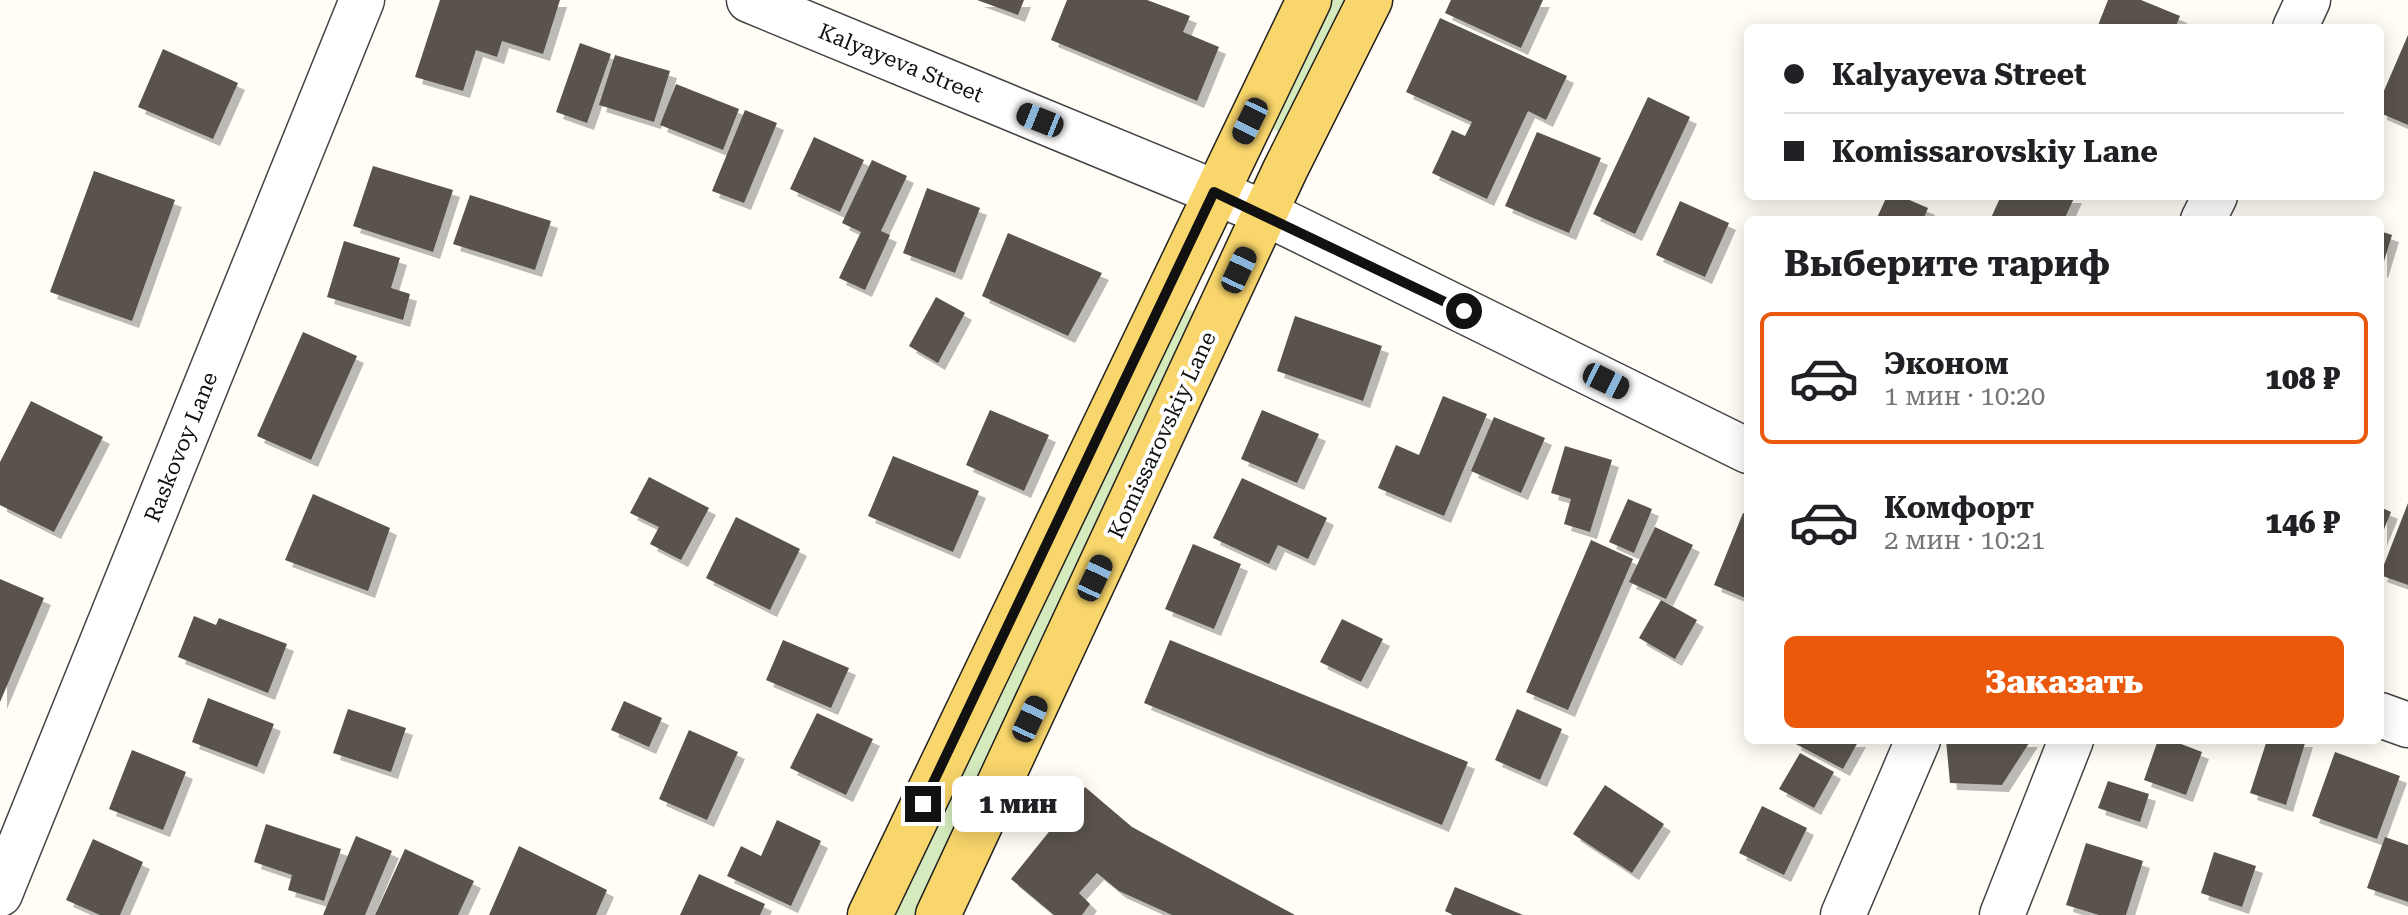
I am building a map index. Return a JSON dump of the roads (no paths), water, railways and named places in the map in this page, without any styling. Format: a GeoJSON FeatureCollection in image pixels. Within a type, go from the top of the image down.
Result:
{"type":"FeatureCollection","features":[{"type":"Feature","properties":{"kind":"main road"},"geometry":{"type":"LineString","coordinates":[[870,915],[1214,192],[1309,0]]}},
{"type":"Feature","properties":{"kind":"main road","name":"Komissarovskiy Lane"},"geometry":{"type":"LineString","coordinates":[[938,915],[1265,213],[1370,0]]}},
{"type":"Feature","properties":{"kind":"street","name":"Raskovoy Lane"},"geometry":{"type":"LineString","coordinates":[[0,894],[362,0]]}},
{"type":"Feature","properties":{"kind":"street","name":"Kalyayeva Street"},"geometry":{"type":"LineString","coordinates":[[749,0],[1265,213],[1744,449]]}},
{"type":"Feature","properties":{"kind":"street"},"geometry":{"type":"LineString","coordinates":[[2297,24],[2308,0]]}},
{"type":"Feature","properties":{"kind":"street"},"geometry":{"type":"LineString","coordinates":[[2384,716],[2408,725]]}},
{"type":"Feature","properties":{"kind":"street"},"geometry":{"type":"LineString","coordinates":[[1843,915],[1916,744]]}},
{"type":"Feature","properties":{"kind":"street"},"geometry":{"type":"LineString","coordinates":[[2002,915],[2069,744]]}}]}
